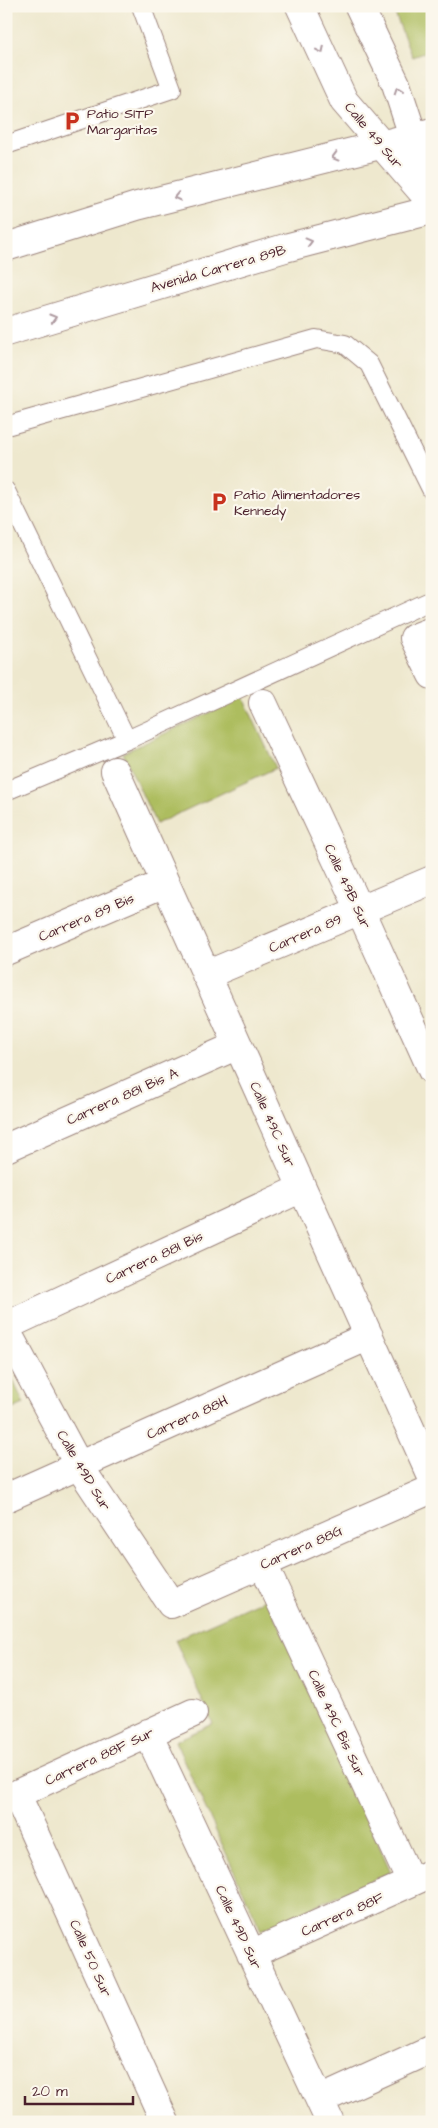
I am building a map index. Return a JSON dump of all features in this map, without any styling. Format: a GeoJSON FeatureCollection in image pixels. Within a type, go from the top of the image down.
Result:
{"type":"FeatureCollection","features":[{"type":"Feature","properties":{"kind":"street","name":"Calle 49 Sur"},"geometry":{"type":"LineString","coordinates":[[300,6],[344,101],[432,203]]}},
{"type":"Feature","properties":{"kind":"street","name":"Calle 49 Sur"},"geometry":{"type":"LineString","coordinates":[[359,6],[422,134],[432,194]]}},
{"type":"Feature","properties":{"kind":"street"},"geometry":{"type":"LineString","coordinates":[[6,247],[137,206],[422,134]]}},
{"type":"Feature","properties":{"kind":"street","name":"Avenida Carrera 89B"},"geometry":{"type":"LineString","coordinates":[[6,332],[285,248],[432,210]]}},
{"type":"Feature","properties":{"kind":"street"},"geometry":{"type":"LineString","coordinates":[[423,635],[432,675]]}},
{"type":"Feature","properties":{"kind":"street","name":"Calle 49B Sur"},"geometry":{"type":"LineString","coordinates":[[263,703],[360,910],[432,1070]]}},
{"type":"Feature","properties":{"kind":"street","name":"Calle 49C Sur"},"geometry":{"type":"LineString","coordinates":[[115,771],[432,1477]]}},
{"type":"Feature","properties":{"kind":"street","name":"Carrera 89"},"geometry":{"type":"LineString","coordinates":[[206,975],[432,880]]}},
{"type":"Feature","properties":{"kind":"street","name":"Carrera 89 Bis"},"geometry":{"type":"LineString","coordinates":[[6,951],[165,883]]}},
{"type":"Feature","properties":{"kind":"street","name":"Carrera 88I Bis A"},"geometry":{"type":"LineString","coordinates":[[6,1148],[238,1045]]}},
{"type":"Feature","properties":{"kind":"street","name":"Carrera 88I Bis"},"geometry":{"type":"LineString","coordinates":[[6,1328],[302,1188]]}},
{"type":"Feature","properties":{"kind":"street","name":"Calle 49D Sur"},"geometry":{"type":"LineString","coordinates":[[6,1328],[79,1466],[171,1604]]}},
{"type":"Feature","properties":{"kind":"street","name":"Carrera 88H"},"geometry":{"type":"LineString","coordinates":[[6,1498],[369,1336]]}},
{"type":"Feature","properties":{"kind":"street","name":"Carrera 88G"},"geometry":{"type":"LineString","coordinates":[[171,1604],[432,1489]]}},
{"type":"Feature","properties":{"kind":"street","name":"Calle 49C Bis Sur"},"geometry":{"type":"LineString","coordinates":[[263,1564],[421,1878]]}},
{"type":"Feature","properties":{"kind":"street","name":"Carrera 88F Sur"},"geometry":{"type":"LineString","coordinates":[[11,1797],[193,1713]]}},
{"type":"Feature","properties":{"kind":"street","name":"Calle 49D Sur"},"geometry":{"type":"LineString","coordinates":[[148,1733],[325,2111]]}},
{"type":"Feature","properties":{"kind":"street","name":"Calle 50 Sur"},"geometry":{"type":"LineString","coordinates":[[11,1797],[165,2122]]}},
{"type":"Feature","properties":{"kind":"street","name":"Carrera 88F"},"geometry":{"type":"LineString","coordinates":[[251,1954],[421,1878]]}},
{"type":"Feature","properties":{"kind":"street"},"geometry":{"type":"LineString","coordinates":[[325,2111],[432,2049]]}},
{"type":"Feature","properties":{"kind":"lane"},"geometry":{"type":"LineString","coordinates":[[6,146],[172,89],[141,6]]}},
{"type":"Feature","properties":{"kind":"lane"},"geometry":{"type":"LineString","coordinates":[[6,426],[316,339],[345,344],[369,364],[432,491]]}},
{"type":"Feature","properties":{"kind":"lane"},"geometry":{"type":"LineString","coordinates":[[6,491],[127,740]]}},
{"type":"Feature","properties":{"kind":"lane"},"geometry":{"type":"LineString","coordinates":[[6,791],[127,740],[432,600]]}},
{"type":"Feature","properties":{"kind":"green space"},"geometry":{"type":"Polygon","coordinates":[[[392,6],[432,6],[432,50],[412,57],[392,6]]]}},
{"type":"Feature","properties":{"kind":"green space"},"geometry":{"type":"Polygon","coordinates":[[[243,697],[276,768],[156,824],[123,753],[243,697]]]}},
{"type":"Feature","properties":{"kind":"green space"},"geometry":{"type":"Polygon","coordinates":[[[6,1365],[24,1404],[6,1412],[6,1365]]]}},
{"type":"Feature","properties":{"kind":"green space"},"geometry":{"type":"Polygon","coordinates":[[[267,1598],[391,1872],[261,1930],[175,1741],[213,1724],[175,1640],[267,1598]]]}},
{"type":"Feature","properties":{"kind":"place","name":"Patio SITP Margaritas"},"geometry":{"type":"Point","coordinates":[72,121]}},
{"type":"Feature","properties":{"kind":"place","name":"Patio Alimentadores Kennedy"},"geometry":{"type":"Point","coordinates":[219,502]}}]}
